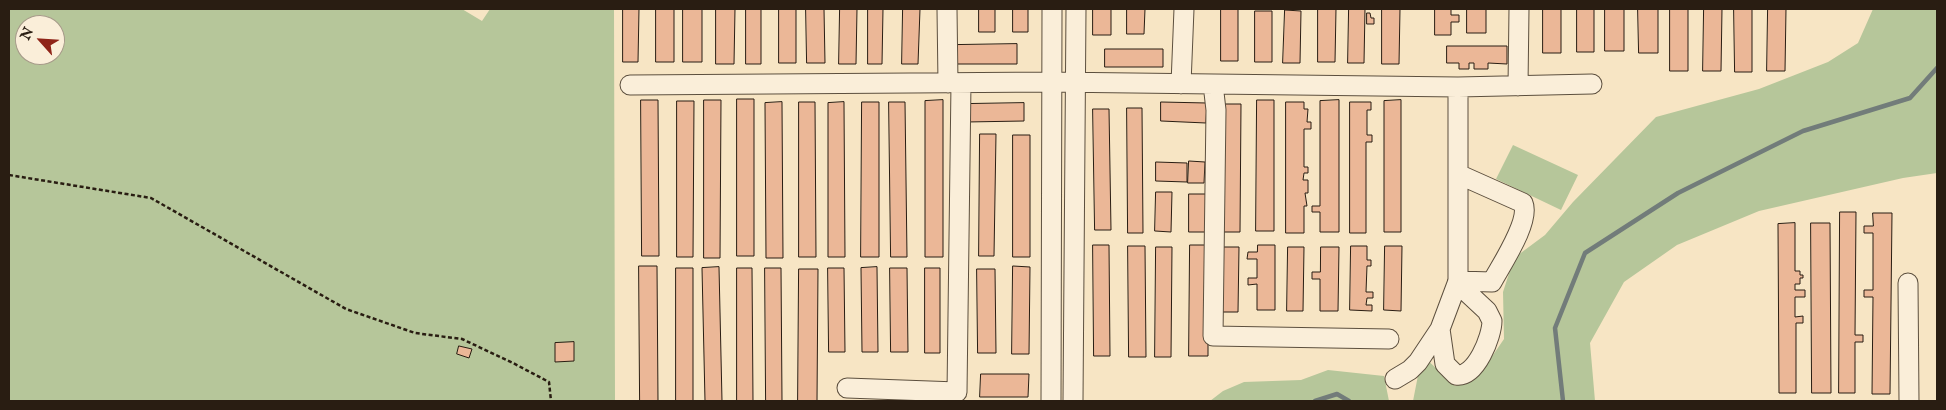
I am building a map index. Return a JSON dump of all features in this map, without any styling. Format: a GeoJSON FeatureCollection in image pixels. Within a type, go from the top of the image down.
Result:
{"type":"FeatureCollection","features":[{"type":"Feature","properties":{"kind":"street"},"geometry":{"type":"LineString","coordinates":[[848,388],[957,392],[954,83],[948,9]]}},
{"type":"Feature","properties":{"kind":"street"},"geometry":{"type":"LineString","coordinates":[[1051,401],[1052,9]]}},
{"type":"Feature","properties":{"kind":"street"},"geometry":{"type":"LineString","coordinates":[[1073,401],[1077,82],[1076,9]]}},
{"type":"Feature","properties":{"kind":"street"},"geometry":{"type":"LineString","coordinates":[[1181,84],[1184,9]]}},
{"type":"Feature","properties":{"kind":"street"},"geometry":{"type":"LineString","coordinates":[[1518,86],[1519,9]]}},
{"type":"Feature","properties":{"kind":"street"},"geometry":{"type":"LineString","coordinates":[[630,85],[1077,82],[1458,87],[1592,84]]}},
{"type":"Feature","properties":{"kind":"street"},"geometry":{"type":"LineString","coordinates":[[1213,84],[1216,110],[1213,336],[1389,340]]}},
{"type":"Feature","properties":{"kind":"street"},"geometry":{"type":"LineString","coordinates":[[1394,379],[1410,370],[1418,362],[1440,329],[1458,282],[1458,87]]}},
{"type":"Feature","properties":{"kind":"street"},"geometry":{"type":"LineString","coordinates":[[1458,174],[1523,203],[1525,210],[1516,236],[1492,282],[1458,282]]}},
{"type":"Feature","properties":{"kind":"street"},"geometry":{"type":"LineString","coordinates":[[1440,329],[1445,364],[1456,375],[1465,374],[1476,364],[1487,344],[1492,321],[1487,311],[1458,282]]}},
{"type":"Feature","properties":{"kind":"street"},"geometry":{"type":"LineString","coordinates":[[1908,282],[1909,401]]}},
{"type":"Feature","properties":{"kind":"path"},"geometry":{"type":"LineString","coordinates":[[9,175],[151,198],[346,309],[416,333],[462,339],[513,363],[549,382],[551,401]]}},
{"type":"Feature","properties":{"kind":"green space"},"geometry":{"type":"Polygon","coordinates":[[[9,9],[462,9],[482,21],[490,9],[614,9],[615,401],[9,401],[9,9]]]}},
{"type":"Feature","properties":{"kind":"green space"},"geometry":{"type":"Polygon","coordinates":[[[1873,9],[1937,9],[1937,173],[1903,178],[1759,211],[1677,245],[1624,282],[1590,343],[1595,401],[1413,401],[1422,355],[1455,386],[1480,374],[1504,339],[1503,292],[1514,258],[1545,235],[1573,202],[1656,117],[1759,89],[1828,62],[1858,43],[1873,9]]]}},
{"type":"Feature","properties":{"kind":"green space"},"geometry":{"type":"Polygon","coordinates":[[[1513,145],[1578,175],[1561,210],[1496,179],[1513,145]]]}},
{"type":"Feature","properties":{"kind":"green space"},"geometry":{"type":"Polygon","coordinates":[[[1328,370],[1384,376],[1389,401],[1210,401],[1223,391],[1244,382],[1301,380],[1328,370]]]}},
{"type":"Feature","properties":{"kind":"building"},"geometry":{"type":"Polygon","coordinates":[[[623,9],[639,9],[638,62],[623,62],[623,9]]]}},
{"type":"Feature","properties":{"kind":"building"},"geometry":{"type":"Polygon","coordinates":[[[656,9],[674,9],[674,62],[656,62],[656,9]]]}},
{"type":"Feature","properties":{"kind":"building"},"geometry":{"type":"Polygon","coordinates":[[[683,9],[702,9],[702,62],[683,62],[683,9]]]}},
{"type":"Feature","properties":{"kind":"building"},"geometry":{"type":"Polygon","coordinates":[[[716,9],[735,9],[734,64],[716,64],[716,9]]]}},
{"type":"Feature","properties":{"kind":"building"},"geometry":{"type":"Polygon","coordinates":[[[746,9],[761,9],[761,64],[746,64],[746,9]]]}},
{"type":"Feature","properties":{"kind":"building"},"geometry":{"type":"Polygon","coordinates":[[[779,9],[796,9],[796,63],[779,63],[779,9]]]}},
{"type":"Feature","properties":{"kind":"building"},"geometry":{"type":"Polygon","coordinates":[[[806,9],[824,9],[825,63],[807,63],[806,9]]]}},
{"type":"Feature","properties":{"kind":"building"},"geometry":{"type":"Polygon","coordinates":[[[840,9],[857,9],[856,64],[839,64],[840,9]]]}},
{"type":"Feature","properties":{"kind":"building"},"geometry":{"type":"Polygon","coordinates":[[[868,9],[883,9],[882,64],[868,64],[868,9]]]}},
{"type":"Feature","properties":{"kind":"building"},"geometry":{"type":"Polygon","coordinates":[[[903,9],[920,9],[918,64],[902,64],[903,9]]]}},
{"type":"Feature","properties":{"kind":"building"},"geometry":{"type":"Polygon","coordinates":[[[979,9],[995,9],[995,32],[979,32],[979,9]]]}},
{"type":"Feature","properties":{"kind":"building"},"geometry":{"type":"Polygon","coordinates":[[[1013,9],[1028,9],[1028,32],[1013,32],[1013,9]]]}},
{"type":"Feature","properties":{"kind":"building"},"geometry":{"type":"Polygon","coordinates":[[[1093,9],[1111,9],[1111,35],[1093,35],[1093,9]]]}},
{"type":"Feature","properties":{"kind":"building"},"geometry":{"type":"Polygon","coordinates":[[[1127,9],[1145,9],[1144,34],[1127,34],[1127,9]]]}},
{"type":"Feature","properties":{"kind":"building"},"geometry":{"type":"Polygon","coordinates":[[[1221,9],[1238,9],[1238,61],[1221,61],[1221,9]]]}},
{"type":"Feature","properties":{"kind":"building"},"geometry":{"type":"Polygon","coordinates":[[[1318,9],[1336,9],[1335,62],[1318,62],[1318,9]]]}},
{"type":"Feature","properties":{"kind":"building"},"geometry":{"type":"Polygon","coordinates":[[[1349,9],[1365,9],[1364,63],[1348,63],[1349,9]]]}},
{"type":"Feature","properties":{"kind":"building"},"geometry":{"type":"Polygon","coordinates":[[[1382,9],[1400,9],[1399,64],[1382,64],[1382,9]]]}},
{"type":"Feature","properties":{"kind":"building"},"geometry":{"type":"Polygon","coordinates":[[[1435,9],[1451,9],[1451,15],[1459,15],[1459,22],[1451,22],[1451,35],[1435,35],[1435,9]]]}},
{"type":"Feature","properties":{"kind":"building"},"geometry":{"type":"Polygon","coordinates":[[[1467,9],[1486,9],[1486,33],[1467,33],[1467,9]]]}},
{"type":"Feature","properties":{"kind":"building"},"geometry":{"type":"Polygon","coordinates":[[[1543,9],[1561,9],[1561,53],[1543,53],[1543,9]]]}},
{"type":"Feature","properties":{"kind":"building"},"geometry":{"type":"Polygon","coordinates":[[[1577,9],[1594,9],[1594,52],[1577,52],[1577,9]]]}},
{"type":"Feature","properties":{"kind":"building"},"geometry":{"type":"Polygon","coordinates":[[[1605,9],[1624,9],[1624,51],[1605,51],[1605,9]]]}},
{"type":"Feature","properties":{"kind":"building"},"geometry":{"type":"Polygon","coordinates":[[[1638,9],[1658,9],[1658,53],[1639,53],[1638,9]]]}},
{"type":"Feature","properties":{"kind":"building"},"geometry":{"type":"Polygon","coordinates":[[[1670,9],[1688,9],[1688,71],[1670,71],[1670,9]]]}},
{"type":"Feature","properties":{"kind":"building"},"geometry":{"type":"Polygon","coordinates":[[[1704,9],[1722,9],[1721,71],[1703,71],[1704,9]]]}},
{"type":"Feature","properties":{"kind":"building"},"geometry":{"type":"Polygon","coordinates":[[[1734,9],[1752,9],[1752,72],[1735,72],[1734,9]]]}},
{"type":"Feature","properties":{"kind":"building"},"geometry":{"type":"Polygon","coordinates":[[[1768,9],[1786,9],[1785,71],[1767,71],[1768,9]]]}},
{"type":"Feature","properties":{"kind":"building"},"geometry":{"type":"Polygon","coordinates":[[[1285,10],[1301,11],[1300,63],[1283,63],[1285,10]]]}},
{"type":"Feature","properties":{"kind":"building"},"geometry":{"type":"Polygon","coordinates":[[[1255,11],[1272,11],[1272,62],[1255,62],[1255,11]]]}},
{"type":"Feature","properties":{"kind":"building"},"geometry":{"type":"Polygon","coordinates":[[[1367,13],[1370,13],[1371,18],[1374,18],[1374,24],[1367,24],[1367,13]]]}},
{"type":"Feature","properties":{"kind":"building"},"geometry":{"type":"Polygon","coordinates":[[[1017,44],[1017,64],[955,64],[955,45],[1017,44]]]}},
{"type":"Feature","properties":{"kind":"building"},"geometry":{"type":"Polygon","coordinates":[[[1447,46],[1507,46],[1507,64],[1488,63],[1488,69],[1474,69],[1474,63],[1469,63],[1469,69],[1459,69],[1459,63],[1447,63],[1447,46]]]}},
{"type":"Feature","properties":{"kind":"building"},"geometry":{"type":"Polygon","coordinates":[[[1105,49],[1163,49],[1163,67],[1105,67],[1105,49]]]}},
{"type":"Feature","properties":{"kind":"building"},"geometry":{"type":"Polygon","coordinates":[[[737,99],[754,99],[754,256],[737,256],[737,99]]]}},
{"type":"Feature","properties":{"kind":"building"},"geometry":{"type":"Polygon","coordinates":[[[641,100],[658,100],[659,256],[642,256],[641,100]]]}},
{"type":"Feature","properties":{"kind":"building"},"geometry":{"type":"Polygon","coordinates":[[[704,100],[721,100],[720,258],[704,258],[704,100]]]}},
{"type":"Feature","properties":{"kind":"building"},"geometry":{"type":"Polygon","coordinates":[[[943,100],[943,257],[925,257],[925,101],[943,100]]]}},
{"type":"Feature","properties":{"kind":"building"},"geometry":{"type":"Polygon","coordinates":[[[1257,100],[1274,100],[1274,231],[1256,231],[1257,100]]]}},
{"type":"Feature","properties":{"kind":"building"},"geometry":{"type":"Polygon","coordinates":[[[1339,100],[1339,232],[1320,232],[1320,212],[1312,212],[1312,206],[1320,206],[1320,101],[1339,100]]]}},
{"type":"Feature","properties":{"kind":"building"},"geometry":{"type":"Polygon","coordinates":[[[1401,100],[1401,232],[1384,232],[1384,101],[1401,100]]]}},
{"type":"Feature","properties":{"kind":"building"},"geometry":{"type":"Polygon","coordinates":[[[677,101],[694,101],[693,257],[677,257],[677,101]]]}},
{"type":"Feature","properties":{"kind":"building"},"geometry":{"type":"Polygon","coordinates":[[[782,102],[783,258],[766,258],[765,103],[782,102]]]}},
{"type":"Feature","properties":{"kind":"building"},"geometry":{"type":"Polygon","coordinates":[[[799,102],[815,102],[816,257],[799,257],[799,102]]]}},
{"type":"Feature","properties":{"kind":"building"},"geometry":{"type":"Polygon","coordinates":[[[844,102],[845,257],[828,257],[828,103],[844,102]]]}},
{"type":"Feature","properties":{"kind":"building"},"geometry":{"type":"Polygon","coordinates":[[[862,102],[879,102],[879,257],[861,257],[862,102]]]}},
{"type":"Feature","properties":{"kind":"building"},"geometry":{"type":"Polygon","coordinates":[[[889,102],[905,102],[907,257],[891,257],[889,102]]]}},
{"type":"Feature","properties":{"kind":"building"},"geometry":{"type":"Polygon","coordinates":[[[1161,102],[1207,103],[1206,123],[1161,121],[1161,102]]]}},
{"type":"Feature","properties":{"kind":"building"},"geometry":{"type":"Polygon","coordinates":[[[1286,102],[1304,102],[1304,109],[1308,109],[1307,122],[1311,122],[1311,129],[1304,129],[1304,167],[1308,167],[1308,173],[1304,173],[1303,180],[1308,180],[1308,193],[1305,193],[1307,206],[1304,206],[1304,233],[1286,233],[1286,102]]]}},
{"type":"Feature","properties":{"kind":"building"},"geometry":{"type":"Polygon","coordinates":[[[1350,102],[1371,102],[1371,110],[1367,110],[1367,135],[1372,135],[1372,142],[1366,142],[1366,233],[1350,233],[1350,102]]]}},
{"type":"Feature","properties":{"kind":"building"},"geometry":{"type":"Polygon","coordinates":[[[1024,103],[1024,121],[966,122],[966,104],[1024,103]]]}},
{"type":"Feature","properties":{"kind":"building"},"geometry":{"type":"Polygon","coordinates":[[[1223,104],[1241,104],[1240,232],[1223,232],[1223,104]]]}},
{"type":"Feature","properties":{"kind":"building"},"geometry":{"type":"Polygon","coordinates":[[[1127,108],[1142,108],[1143,233],[1128,233],[1127,108]]]}},
{"type":"Feature","properties":{"kind":"building"},"geometry":{"type":"Polygon","coordinates":[[[1093,109],[1109,109],[1111,230],[1095,230],[1093,109]]]}},
{"type":"Feature","properties":{"kind":"building"},"geometry":{"type":"Polygon","coordinates":[[[980,134],[996,134],[994,256],[979,256],[980,134]]]}},
{"type":"Feature","properties":{"kind":"building"},"geometry":{"type":"Polygon","coordinates":[[[1013,135],[1030,135],[1030,257],[1013,257],[1013,135]]]}},
{"type":"Feature","properties":{"kind":"building"},"geometry":{"type":"Polygon","coordinates":[[[1189,161],[1205,162],[1204,183],[1188,183],[1189,161]]]}},
{"type":"Feature","properties":{"kind":"building"},"geometry":{"type":"Polygon","coordinates":[[[1156,162],[1187,163],[1187,182],[1156,181],[1156,162]]]}},
{"type":"Feature","properties":{"kind":"building"},"geometry":{"type":"Polygon","coordinates":[[[1156,192],[1172,192],[1171,232],[1155,231],[1156,192]]]}},
{"type":"Feature","properties":{"kind":"building"},"geometry":{"type":"Polygon","coordinates":[[[1189,194],[1207,194],[1207,232],[1189,232],[1189,194]]]}},
{"type":"Feature","properties":{"kind":"building"},"geometry":{"type":"Polygon","coordinates":[[[1840,212],[1856,212],[1855,335],[1863,335],[1863,342],[1855,342],[1855,393],[1839,393],[1840,212]]]}},
{"type":"Feature","properties":{"kind":"building"},"geometry":{"type":"Polygon","coordinates":[[[1873,213],[1892,213],[1890,394],[1872,394],[1873,297],[1864,297],[1864,290],[1873,290],[1873,233],[1864,233],[1864,226],[1873,226],[1873,213]]]}},
{"type":"Feature","properties":{"kind":"building"},"geometry":{"type":"Polygon","coordinates":[[[1795,223],[1795,271],[1800,271],[1800,275],[1803,275],[1803,278],[1800,278],[1800,284],[1795,284],[1795,290],[1805,290],[1805,297],[1795,297],[1795,317],[1803,316],[1803,323],[1796,323],[1796,393],[1779,393],[1778,224],[1795,223]]]}},
{"type":"Feature","properties":{"kind":"building"},"geometry":{"type":"Polygon","coordinates":[[[1811,223],[1830,223],[1831,393],[1812,393],[1811,223]]]}},
{"type":"Feature","properties":{"kind":"building"},"geometry":{"type":"Polygon","coordinates":[[[1093,245],[1109,245],[1110,356],[1094,356],[1093,245]]]}},
{"type":"Feature","properties":{"kind":"building"},"geometry":{"type":"Polygon","coordinates":[[[1190,245],[1208,245],[1208,356],[1189,356],[1190,245]]]}},
{"type":"Feature","properties":{"kind":"building"},"geometry":{"type":"Polygon","coordinates":[[[1258,245],[1275,245],[1275,310],[1257,310],[1257,284],[1248,285],[1248,278],[1257,278],[1257,259],[1247,259],[1248,252],[1257,252],[1258,245]]]}},
{"type":"Feature","properties":{"kind":"building"},"geometry":{"type":"Polygon","coordinates":[[[1128,246],[1145,246],[1146,357],[1129,357],[1128,246]]]}},
{"type":"Feature","properties":{"kind":"building"},"geometry":{"type":"Polygon","coordinates":[[[1351,246],[1367,246],[1367,260],[1371,260],[1371,266],[1367,266],[1366,292],[1373,292],[1373,298],[1367,298],[1366,305],[1372,305],[1372,311],[1350,310],[1351,246]]]}},
{"type":"Feature","properties":{"kind":"building"},"geometry":{"type":"Polygon","coordinates":[[[1385,246],[1402,246],[1401,311],[1384,310],[1385,246]]]}},
{"type":"Feature","properties":{"kind":"building"},"geometry":{"type":"Polygon","coordinates":[[[1156,247],[1172,247],[1171,357],[1155,357],[1156,247]]]}},
{"type":"Feature","properties":{"kind":"building"},"geometry":{"type":"Polygon","coordinates":[[[1221,247],[1239,247],[1238,312],[1220,312],[1221,247]]]}},
{"type":"Feature","properties":{"kind":"building"},"geometry":{"type":"Polygon","coordinates":[[[1288,247],[1304,247],[1303,311],[1287,311],[1288,247]]]}},
{"type":"Feature","properties":{"kind":"building"},"geometry":{"type":"Polygon","coordinates":[[[1321,247],[1339,247],[1338,311],[1320,311],[1320,279],[1312,279],[1312,272],[1320,272],[1321,247]]]}},
{"type":"Feature","properties":{"kind":"building"},"geometry":{"type":"Polygon","coordinates":[[[639,266],[657,266],[658,401],[640,401],[639,266]]]}},
{"type":"Feature","properties":{"kind":"building"},"geometry":{"type":"Polygon","coordinates":[[[1013,266],[1030,267],[1029,354],[1012,354],[1013,266]]]}},
{"type":"Feature","properties":{"kind":"building"},"geometry":{"type":"Polygon","coordinates":[[[719,267],[722,401],[705,401],[702,268],[719,267]]]}},
{"type":"Feature","properties":{"kind":"building"},"geometry":{"type":"Polygon","coordinates":[[[877,267],[878,352],[862,352],[861,268],[877,267]]]}},
{"type":"Feature","properties":{"kind":"building"},"geometry":{"type":"Polygon","coordinates":[[[676,268],[693,268],[693,401],[676,401],[676,268]]]}},
{"type":"Feature","properties":{"kind":"building"},"geometry":{"type":"Polygon","coordinates":[[[737,268],[752,268],[753,401],[737,401],[737,268]]]}},
{"type":"Feature","properties":{"kind":"building"},"geometry":{"type":"Polygon","coordinates":[[[765,268],[781,268],[782,401],[766,401],[765,268]]]}},
{"type":"Feature","properties":{"kind":"building"},"geometry":{"type":"Polygon","coordinates":[[[828,268],[844,268],[845,352],[829,352],[828,268]]]}},
{"type":"Feature","properties":{"kind":"building"},"geometry":{"type":"Polygon","coordinates":[[[890,268],[907,268],[908,352],[891,352],[890,268]]]}},
{"type":"Feature","properties":{"kind":"building"},"geometry":{"type":"Polygon","coordinates":[[[925,268],[940,268],[940,353],[925,353],[925,268]]]}},
{"type":"Feature","properties":{"kind":"building"},"geometry":{"type":"Polygon","coordinates":[[[799,269],[818,269],[817,401],[798,401],[799,269]]]}},
{"type":"Feature","properties":{"kind":"building"},"geometry":{"type":"Polygon","coordinates":[[[977,269],[995,269],[996,353],[978,353],[977,269]]]}},
{"type":"Feature","properties":{"kind":"building"},"geometry":{"type":"Polygon","coordinates":[[[574,342],[574,361],[555,362],[555,343],[574,342]]]}},
{"type":"Feature","properties":{"kind":"building"},"geometry":{"type":"Polygon","coordinates":[[[459,346],[472,349],[469,358],[457,354],[459,346]]]}},
{"type":"Feature","properties":{"kind":"building"},"geometry":{"type":"Polygon","coordinates":[[[981,374],[1029,374],[1028,397],[980,397],[981,374]]]}},
{"type":"Feature","properties":{"kind":"waterway"},"geometry":{"type":"LineString","coordinates":[[1563,401],[1555,328],[1585,253],[1678,193],[1803,131],[1910,98],[1937,68]]}},
{"type":"Feature","properties":{"kind":"waterway"},"geometry":{"type":"LineString","coordinates":[[1315,401],[1337,394],[1349,401]]}}]}
